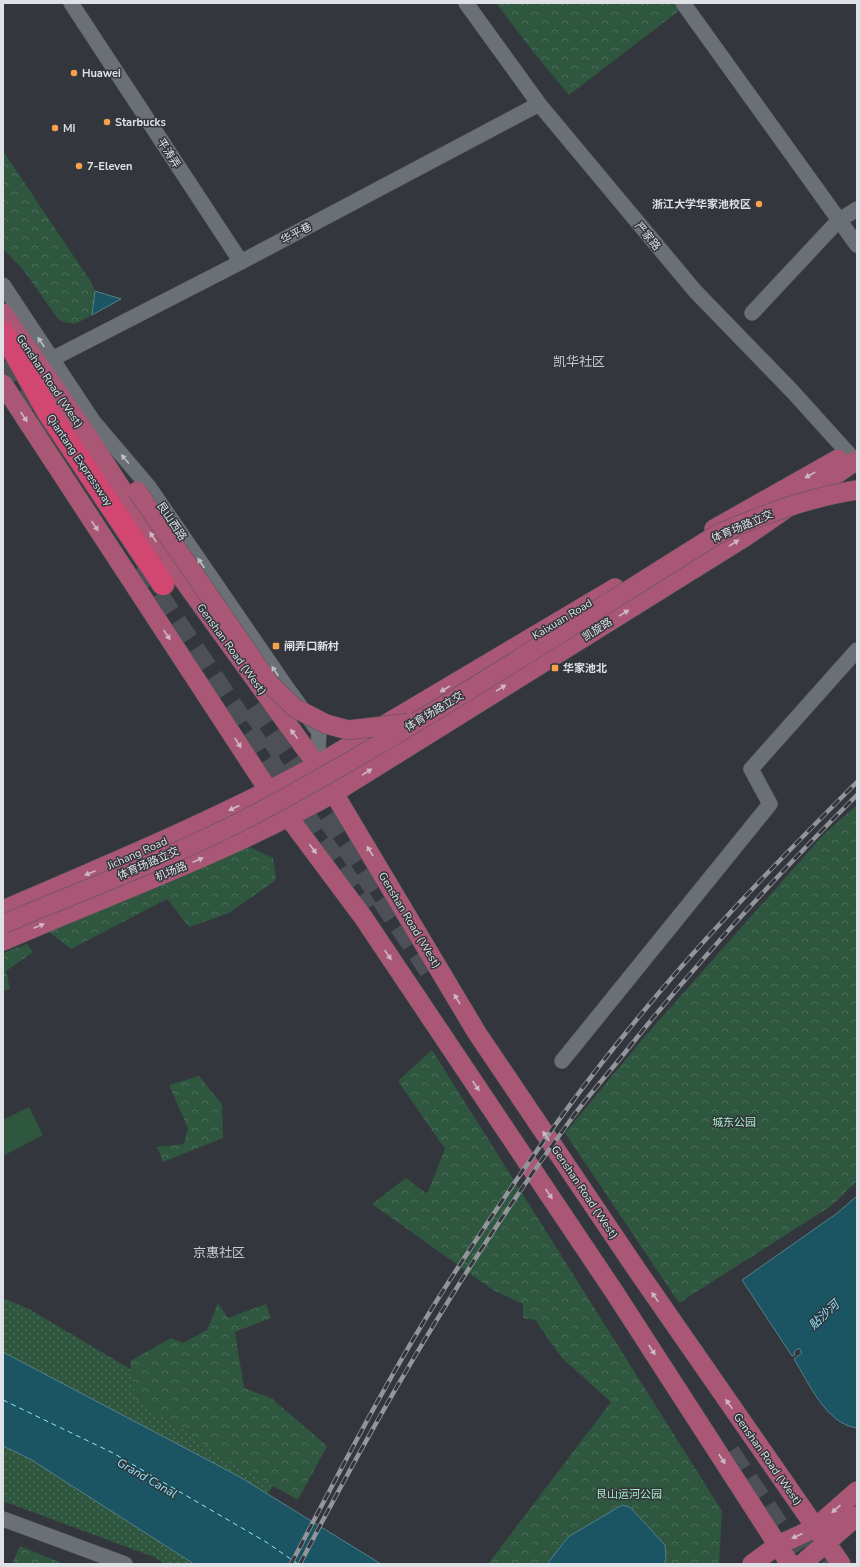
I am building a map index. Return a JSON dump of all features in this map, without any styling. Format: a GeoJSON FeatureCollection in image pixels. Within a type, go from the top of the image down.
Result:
{"type":"FeatureCollection","features":[{"type":"Feature","properties":{"kind":"highway","name":"Qiantang Expressway"},"geometry":{"type":"LineString","coordinates":[[3,332],[48,412],[163,584]]}},
{"type":"Feature","properties":{"kind":"main road","name":"Genshan Road (West)"},"geometry":{"type":"LineString","coordinates":[[3,313],[88,435],[153,538],[317,765],[477,1033],[643,1279],[841,1564]]}},
{"type":"Feature","properties":{"kind":"main road"},"geometry":{"type":"LineString","coordinates":[[5,392],[269,791],[367,923],[615,1293],[790,1564]]}},
{"type":"Feature","properties":{"kind":"main road"},"geometry":{"type":"LineString","coordinates":[[88,435],[137,491],[270,684],[295,708],[326,724],[348,730],[416,722]]}},
{"type":"Feature","properties":{"kind":"main road","name":"Kaixuan Road"},"geometry":{"type":"LineString","coordinates":[[269,791],[317,765],[751,507],[854,454]]}},
{"type":"Feature","properties":{"kind":"main road","name":"凯旋路"},"geometry":{"type":"LineString","coordinates":[[334,793],[744,537],[854,454]]}},
{"type":"Feature","properties":{"kind":"main road","name":"体育场路立交"},"geometry":{"type":"LineString","coordinates":[[3,924],[146,864],[264,809],[416,722],[716,535],[755,518],[783,509],[857,490]]}},
{"type":"Feature","properties":{"kind":"main road","name":"Jichang Road"},"geometry":{"type":"LineString","coordinates":[[3,910],[178,834],[269,791]]}},
{"type":"Feature","properties":{"kind":"main road","name":"机场路"},"geometry":{"type":"LineString","coordinates":[[3,941],[202,858],[290,818],[334,793]]}},
{"type":"Feature","properties":{"kind":"main road"},"geometry":{"type":"LineString","coordinates":[[752,1564],[778,1545],[815,1528],[857,1491]]}},
{"type":"Feature","properties":{"kind":"main road"},"geometry":{"type":"LineString","coordinates":[[802,1564],[857,1516]]}},
{"type":"Feature","properties":{"kind":"street","name":"平涛弄"},"geometry":{"type":"LineString","coordinates":[[71,3],[241,262]]}},
{"type":"Feature","properties":{"kind":"street","name":"严家路"},"geometry":{"type":"LineString","coordinates":[[466,3],[539,104],[694,291],[854,454]]}},
{"type":"Feature","properties":{"kind":"street"},"geometry":{"type":"LineString","coordinates":[[683,3],[838,221],[857,245]]}},
{"type":"Feature","properties":{"kind":"street","name":"华平巷"},"geometry":{"type":"LineString","coordinates":[[52,359],[241,262],[539,104]]}},
{"type":"Feature","properties":{"kind":"street"},"geometry":{"type":"LineString","coordinates":[[752,313],[838,221],[857,209]]}},
{"type":"Feature","properties":{"kind":"street","name":"艮山西路"},"geometry":{"type":"LineString","coordinates":[[3,285],[93,421],[149,486],[287,688],[319,732],[317,765]]}},
{"type":"Feature","properties":{"kind":"street"},"geometry":{"type":"LineString","coordinates":[[562,1061],[770,804],[751,769],[857,650]]}},
{"type":"Feature","properties":{"kind":"street"},"geometry":{"type":"LineString","coordinates":[[3,1519],[125,1564]]}},
{"type":"Feature","properties":{"kind":"green space"},"geometry":{"type":"Polygon","coordinates":[[[496,3],[689,3],[569,95],[538,58],[496,3]]]}},
{"type":"Feature","properties":{"kind":"green space"},"geometry":{"type":"Polygon","coordinates":[[[3,151],[91,282],[95,291],[92,315],[75,324],[63,322],[58,319],[22,268],[3,249],[3,151]]]}},
{"type":"Feature","properties":{"kind":"green space","name":"城东公园"},"geometry":{"type":"Polygon","coordinates":[[[857,805],[857,1181],[831,1206],[679,1303],[565,1133],[641,1041],[824,834],[857,805]]]}},
{"type":"Feature","properties":{"kind":"green space"},"geometry":{"type":"Polygon","coordinates":[[[248,846],[273,858],[276,880],[229,913],[189,927],[167,899],[71,949],[49,932],[83,915],[248,846]]]}},
{"type":"Feature","properties":{"kind":"green space"},"geometry":{"type":"Polygon","coordinates":[[[27,944],[33,952],[6,971],[10,989],[3,991],[3,953],[27,944]]]}},
{"type":"Feature","properties":{"kind":"green space","name":"艮山运河公园"},"geometry":{"type":"Polygon","coordinates":[[[432,1050],[722,1511],[719,1564],[488,1564],[611,1402],[562,1358],[535,1320],[523,1318],[523,1304],[493,1290],[372,1204],[406,1178],[427,1194],[445,1149],[398,1081],[432,1050]]]}},
{"type":"Feature","properties":{"kind":"green space"},"geometry":{"type":"Polygon","coordinates":[[[199,1076],[222,1104],[223,1138],[163,1162],[157,1147],[184,1144],[188,1128],[169,1085],[199,1076]]]}},
{"type":"Feature","properties":{"kind":"green space"},"geometry":{"type":"Polygon","coordinates":[[[29,1107],[43,1135],[3,1156],[3,1120],[29,1107]]]}},
{"type":"Feature","properties":{"kind":"green space"},"geometry":{"type":"Polygon","coordinates":[[[3,1298],[29,1309],[287,1462],[226,1564],[165,1564],[154,1557],[3,1501],[3,1298]]]}},
{"type":"Feature","properties":{"kind":"green space"},"geometry":{"type":"Polygon","coordinates":[[[218,1303],[228,1318],[266,1304],[271,1318],[235,1332],[244,1388],[271,1398],[327,1446],[298,1500],[234,1464],[135,1399],[130,1361],[171,1338],[183,1343],[207,1330],[218,1303]]]}},
{"type":"Feature","properties":{"kind":"green space"},"geometry":{"type":"Polygon","coordinates":[[[20,1546],[64,1564],[12,1564],[20,1546]]]}},
{"type":"Feature","properties":{"kind":"water"},"geometry":{"type":"Polygon","coordinates":[[[95,291],[121,299],[92,315],[95,291]]]}},
{"type":"Feature","properties":{"kind":"water","name":"贴沙河"},"geometry":{"type":"Polygon","coordinates":[[[857,1196],[857,1428],[846,1425],[827,1411],[812,1390],[794,1359],[802,1353],[799,1348],[794,1352],[795,1355],[792,1356],[742,1280],[836,1214],[857,1196]]]}},
{"type":"Feature","properties":{"kind":"water","name":"Grand Canal"},"geometry":{"type":"Polygon","coordinates":[[[3,1352],[240,1477],[381,1564],[194,1564],[30,1459],[3,1446],[3,1352]]]}},
{"type":"Feature","properties":{"kind":"water"},"geometry":{"type":"Polygon","coordinates":[[[622,1505],[630,1507],[665,1545],[666,1560],[663,1564],[547,1564],[568,1537],[622,1505]]]}},
{"type":"Feature","properties":{"kind":"ferry route"},"geometry":{"type":"LineString","coordinates":[[3,1400],[113,1453],[266,1542],[298,1564]]}},
{"type":"Feature","properties":{"kind":"tunnel"},"geometry":{"type":"LineString","coordinates":[[3,363],[49,431]]}},
{"type":"Feature","properties":{"kind":"tunnel"},"geometry":{"type":"LineString","coordinates":[[139,567],[367,909]]}},
{"type":"Feature","properties":{"kind":"tunnel"},"geometry":{"type":"LineString","coordinates":[[251,708],[332,824],[430,970]]}},
{"type":"Feature","properties":{"kind":"tunnel"},"geometry":{"type":"LineString","coordinates":[[729,1452],[803,1564]]}},
{"type":"Feature","properties":{"kind":"tunnel"},"geometry":{"type":"LineString","coordinates":[[808,1532],[829,1564]]}},
{"type":"Feature","properties":{"kind":"railway"},"geometry":{"type":"LineString","coordinates":[[291,1564],[366,1422],[427,1317],[491,1218],[557,1122],[605,1059],[711,933],[857,782]]}},
{"type":"Feature","properties":{"kind":"railway"},"geometry":{"type":"LineString","coordinates":[[300,1564],[330,1506],[394,1392],[461,1280],[497,1225],[572,1118],[707,954],[766,889],[857,795]]}},
{"type":"Feature","properties":{"kind":"place","name":"Huawei"},"geometry":{"type":"Point","coordinates":[74,73]}},
{"type":"Feature","properties":{"kind":"place","name":"Starbucks"},"geometry":{"type":"Point","coordinates":[107,122]}},
{"type":"Feature","properties":{"kind":"place","name":"Mi"},"geometry":{"type":"Point","coordinates":[55,128]}},
{"type":"Feature","properties":{"kind":"place","name":"7-Eleven"},"geometry":{"type":"Point","coordinates":[79,166]}},
{"type":"Feature","properties":{"kind":"place","name":"浙江大学华家池校区"},"geometry":{"type":"Point","coordinates":[759,204]}},
{"type":"Feature","properties":{"kind":"place","name":"闸弄口新村"},"geometry":{"type":"Point","coordinates":[276,646]}},
{"type":"Feature","properties":{"kind":"place","name":"华家池北"},"geometry":{"type":"Point","coordinates":[555,668]}},
{"type":"Feature","properties":{"kind":"district","name":"凯华社区"},"geometry":{"type":"Point","coordinates":[579,361]}},
{"type":"Feature","properties":{"kind":"district","name":"京惠社区"},"geometry":{"type":"Point","coordinates":[219,1252]}}]}
